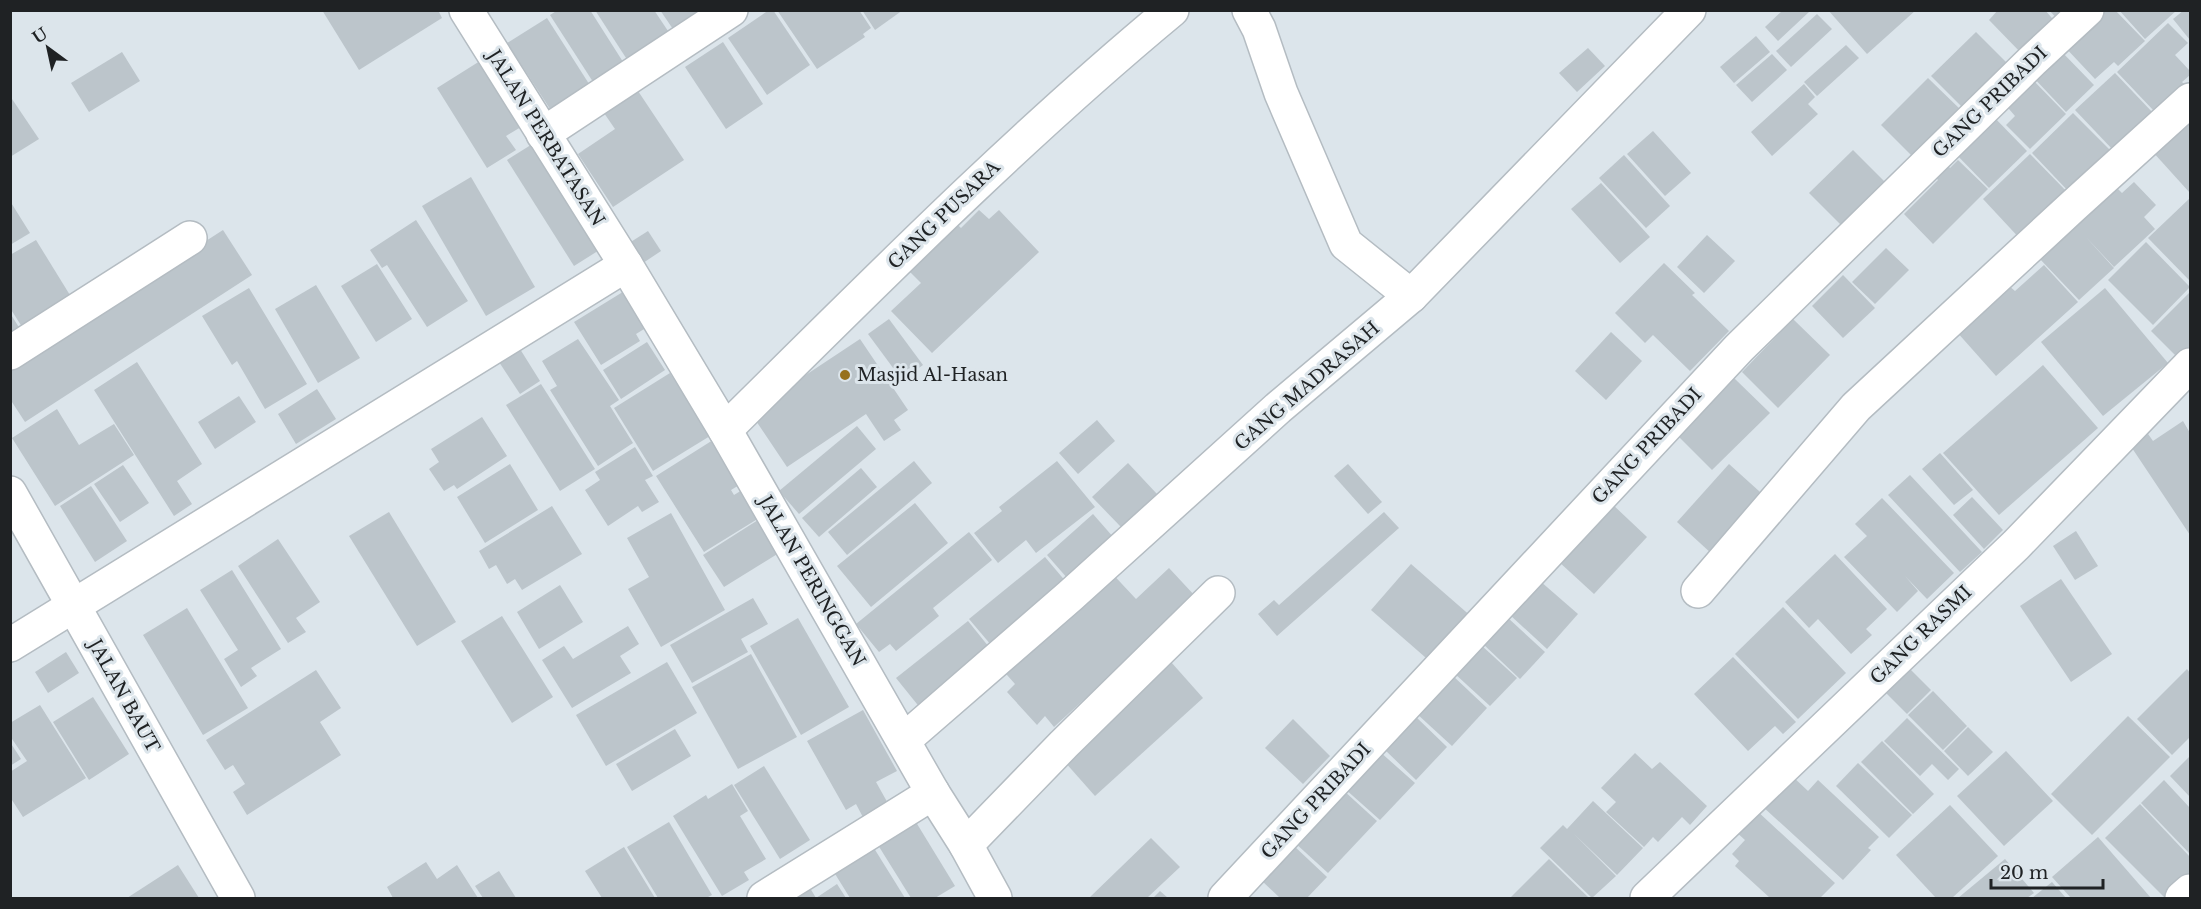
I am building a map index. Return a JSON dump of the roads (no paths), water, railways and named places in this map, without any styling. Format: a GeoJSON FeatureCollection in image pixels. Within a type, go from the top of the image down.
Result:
{"type":"FeatureCollection","features":[{"type":"Feature","properties":{"kind":"street","name":"JALAN PERBATASAN"},"geometry":{"type":"LineString","coordinates":[[466,10],[626,265]]}},
{"type":"Feature","properties":{"kind":"street"},"geometry":{"type":"LineString","coordinates":[[543,134],[731,10]]}},
{"type":"Feature","properties":{"kind":"street","name":"GANG PUSARA"},"geometry":{"type":"LineString","coordinates":[[725,430],[956,202],[1099,71],[1172,10]]}},
{"type":"Feature","properties":{"kind":"street"},"geometry":{"type":"LineString","coordinates":[[1249,10],[1259,28],[1281,93],[1347,244],[1411,296]]}},
{"type":"Feature","properties":{"kind":"street","name":"GANG MADRASAH"},"geometry":{"type":"LineString","coordinates":[[904,740],[1070,596],[1278,408],[1411,296],[1689,10]]}},
{"type":"Feature","properties":{"kind":"street","name":"GANG PRIBADI"},"geometry":{"type":"LineString","coordinates":[[1225,898],[1739,348],[2086,10]]}},
{"type":"Feature","properties":{"kind":"street"},"geometry":{"type":"LineString","coordinates":[[1698,591],[1856,407],[2190,100]]}},
{"type":"Feature","properties":{"kind":"street"},"geometry":{"type":"LineString","coordinates":[[10,352],[190,238]]}},
{"type":"Feature","properties":{"kind":"street"},"geometry":{"type":"LineString","coordinates":[[10,645],[626,265]]}},
{"type":"Feature","properties":{"kind":"street","name":"JALAN PERINGGAN"},"geometry":{"type":"LineString","coordinates":[[626,265],[725,430],[995,898]]}},
{"type":"Feature","properties":{"kind":"street","name":"GANG RASMI"},"geometry":{"type":"LineString","coordinates":[[1647,898],[2016,545],[2190,365]]}},
{"type":"Feature","properties":{"kind":"street","name":"JALAN BAUT"},"geometry":{"type":"LineString","coordinates":[[10,493],[238,898]]}},
{"type":"Feature","properties":{"kind":"street"},"geometry":{"type":"LineString","coordinates":[[966,845],[1064,744],[1218,592]]}},
{"type":"Feature","properties":{"kind":"street"},"geometry":{"type":"LineString","coordinates":[[764,898],[933,793]]}},
{"type":"Feature","properties":{"kind":"street"},"geometry":{"type":"LineString","coordinates":[[2182,898],[2190,891]]}},
{"type":"Feature","properties":{"kind":"place","name":"Masjid Al-Hasan"},"geometry":{"type":"Point","coordinates":[845,375]}}]}
